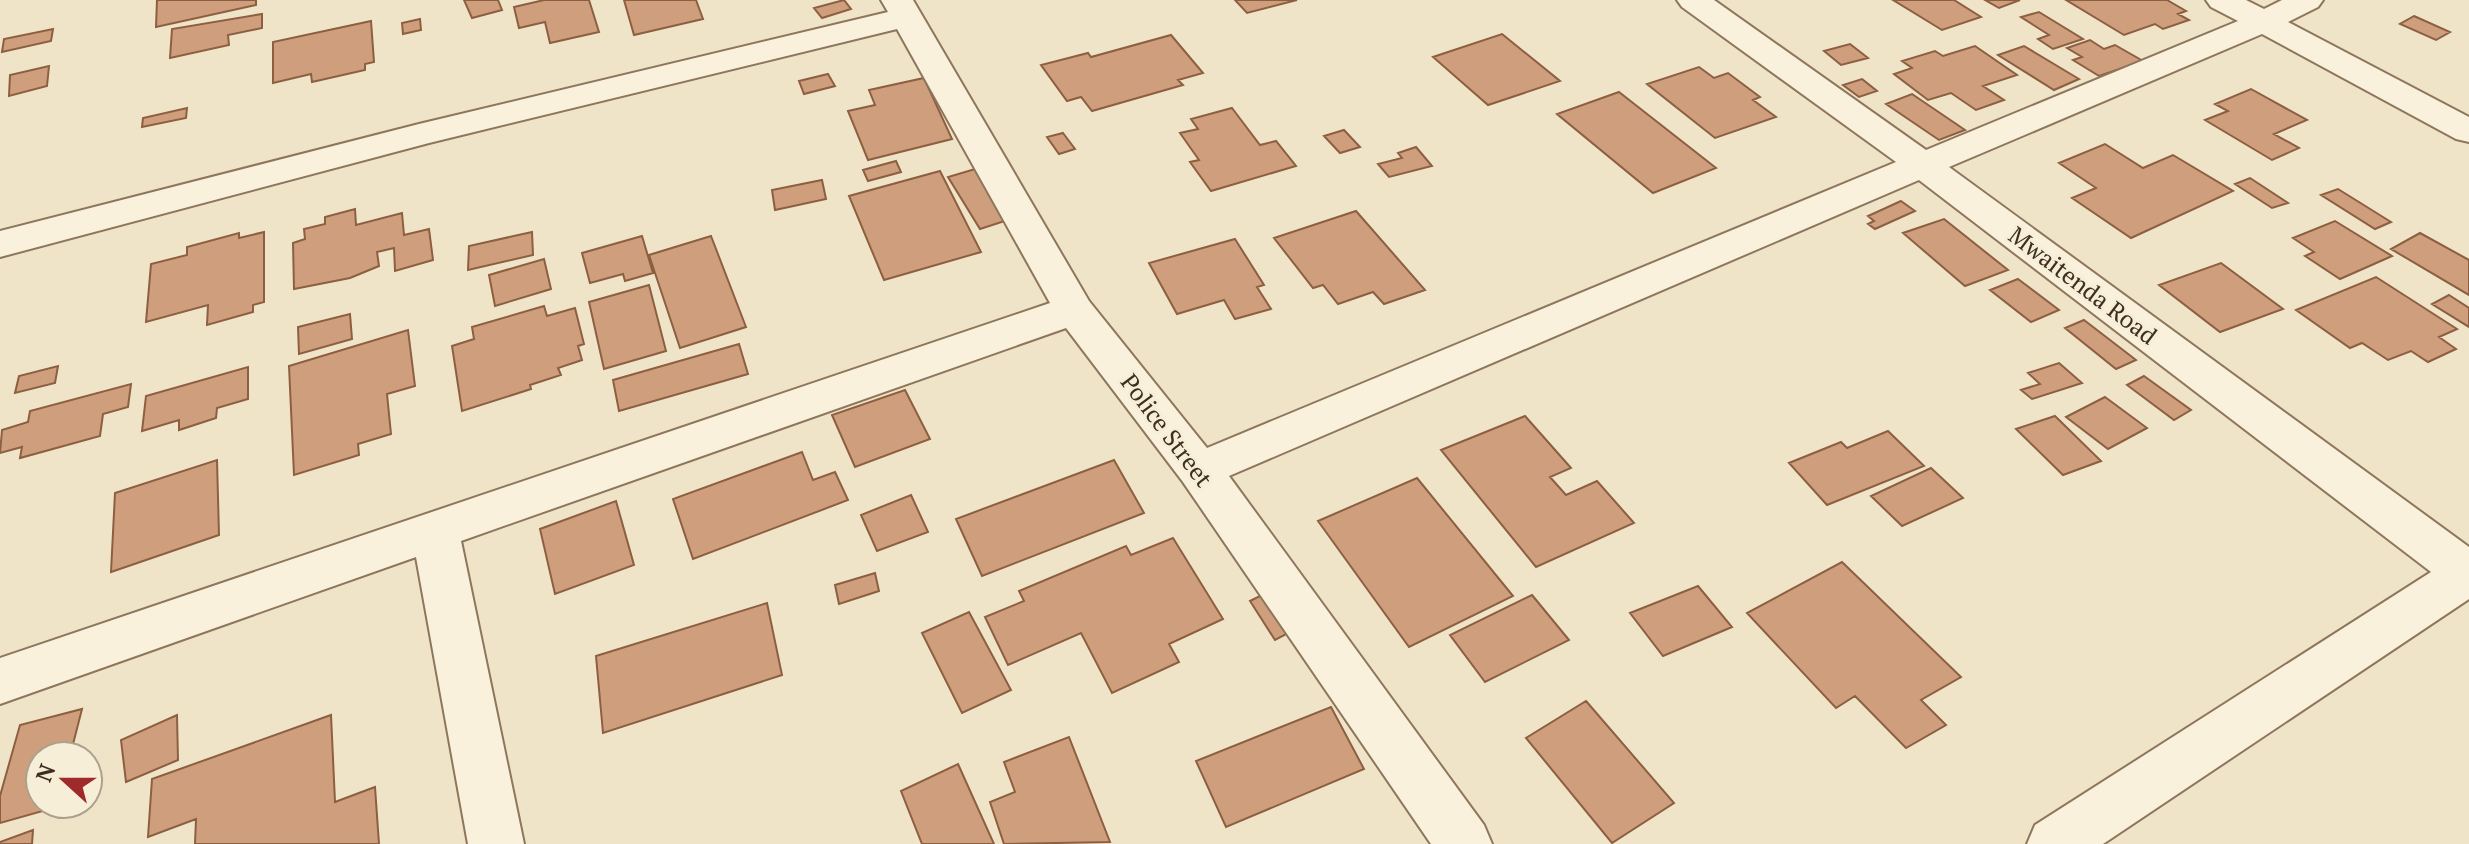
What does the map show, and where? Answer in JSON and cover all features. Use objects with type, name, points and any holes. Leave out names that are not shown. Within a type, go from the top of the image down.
[{"type":"street","name":"Mwaitenda Road","points":[[1693,0],[1921,163],[2469,574]]},
{"type":"street","points":[[2222,0],[2469,131]]},
{"type":"street","points":[[1199,470],[1588,309],[1921,163],[2263,22],[2307,0]]},
{"type":"street","points":[[0,244],[902,9]]},
{"type":"street","name":"Police Street","points":[[902,9],[1074,310],[1199,470],[1464,844]]},
{"type":"street","points":[[0,681],[1074,310]]},
{"type":"street","points":[[435,531],[496,844]]},
{"type":"street","points":[[2055,844],[2469,574]]},
{"type":"building","points":[[157,0],[256,0],[256,5],[156,27]]},
{"type":"building","points":[[464,0],[498,0],[502,10],[472,18]]},
{"type":"building","points":[[544,0],[589,0],[599,32],[550,43],[545,22],[519,28],[514,7]]},
{"type":"building","points":[[624,0],[696,0],[703,19],[634,35]]},
{"type":"building","points":[[844,0],[851,9],[822,18],[814,8]]},
{"type":"building","points":[[1235,0],[1297,0],[1247,13]]},
{"type":"building","points":[[1893,0],[1954,0],[1981,17],[1942,30]]},
{"type":"building","points":[[1985,0],[2020,0],[1999,8]]},
{"type":"building","points":[[2066,0],[2167,0],[2186,11],[2178,14],[2189,20],[2163,29],[2155,24],[2124,35]]},
{"type":"building","points":[[2039,12],[2083,39],[2053,49],[2038,39],[2049,35],[2021,17]]},
{"type":"building","points":[[262,14],[262,28],[228,35],[229,45],[170,58],[172,29]]},
{"type":"building","points":[[2414,16],[2450,32],[2436,40],[2400,24]]},
{"type":"building","points":[[420,19],[421,30],[403,34],[402,23]]},
{"type":"building","points":[[371,21],[374,62],[365,64],[365,70],[312,82],[311,74],[273,83],[273,42]]},
{"type":"building","points":[[53,29],[51,41],[2,52],[4,39]]},
{"type":"building","points":[[1502,34],[1560,81],[1488,105],[1433,57]]},
{"type":"building","points":[[1171,35],[1203,73],[1178,80],[1183,85],[1092,111],[1081,97],[1067,101],[1041,65],[1088,53],[1091,57]]},
{"type":"building","points":[[2090,40],[2104,49],[2115,45],[2143,61],[2099,76],[2073,60],[2082,57],[2067,48]]},
{"type":"building","points":[[1850,44],[1868,58],[1841,65],[1824,51]]},
{"type":"building","points":[[1975,46],[2017,75],[1983,86],[2004,100],[1976,110],[1951,93],[1928,100],[1894,74],[1912,68],[1902,61],[1935,51],[1943,56]]},
{"type":"building","points":[[2024,46],[2079,79],[2054,90],[1998,55]]},
{"type":"building","points":[[49,66],[47,86],[9,96],[10,75]]},
{"type":"building","points":[[1699,67],[1714,78],[1728,73],[1760,97],[1753,100],[1776,117],[1715,138],[1647,84]]},
{"type":"building","points":[[828,74],[835,86],[804,94],[799,81]]},
{"type":"building","points":[[924,78],[952,139],[868,160],[848,111],[875,105],[869,90]]},
{"type":"building","points":[[1862,79],[1877,91],[1859,97],[1843,85]]},
{"type":"building","points":[[2251,89],[2307,120],[2274,134],[2299,148],[2272,160],[2205,120],[2228,111],[2215,104]]},
{"type":"building","points":[[1619,92],[1716,168],[1653,193],[1557,114]]},
{"type":"building","points":[[1912,94],[1965,130],[1939,140],[1886,104]]},
{"type":"building","points":[[187,108],[186,118],[142,127],[143,118]]},
{"type":"building","points":[[1232,108],[1260,145],[1276,141],[1296,166],[1211,191],[1190,162],[1199,160],[1180,133],[1198,129],[1191,119]]},
{"type":"building","points":[[1344,130],[1360,147],[1340,153],[1324,136]]},
{"type":"building","points":[[1063,133],[1075,149],[1059,154],[1047,137]]},
{"type":"building","points":[[2105,144],[2143,168],[2173,155],[2233,191],[2131,238],[2072,198],[2096,188],[2059,163]]},
{"type":"building","points":[[1416,147],[1432,166],[1389,177],[1378,164],[1402,158],[1398,153]]},
{"type":"building","points":[[896,161],[901,172],[868,181],[863,170]]},
{"type":"building","points":[[982,167],[1014,218],[980,229],[948,177]]},
{"type":"building","points":[[940,171],[981,252],[884,280],[849,196]]},
{"type":"building","points":[[2250,178],[2288,203],[2272,208],[2235,184]]},
{"type":"building","points":[[822,180],[826,199],[775,210],[772,190]]},
{"type":"building","points":[[2338,189],[2391,222],[2375,229],[2321,195]]},
{"type":"building","points":[[1901,201],[1915,211],[1875,229],[1868,224],[1874,221],[1868,216]]},
{"type":"building","points":[[355,209],[356,225],[402,213],[404,235],[429,229],[433,260],[395,271],[394,248],[377,252],[379,266],[350,278],[294,289],[293,243],[305,239],[304,229],[325,224],[325,217]]},
{"type":"building","points":[[1356,211],[1425,290],[1384,304],[1373,292],[1338,304],[1323,285],[1313,288],[1274,238]]},
{"type":"building","points":[[1944,219],[2008,270],[1965,286],[1903,233]]},
{"type":"building","points":[[2335,221],[2392,256],[2340,279],[2305,256],[2314,252],[2293,238]]},
{"type":"building","points":[[264,232],[264,302],[253,305],[253,312],[207,325],[208,305],[146,322],[151,264],[187,255],[187,247],[239,233],[239,238]]},
{"type":"building","points":[[532,232],[533,255],[468,270],[469,246]]},
{"type":"building","points":[[2420,233],[2469,260],[2469,295],[2391,249]]},
{"type":"building","points":[[642,236],[653,273],[625,281],[623,274],[590,283],[582,253]]},
{"type":"building","points":[[711,236],[746,327],[680,348],[649,255]]},
{"type":"building","points":[[1235,239],[1264,285],[1257,287],[1271,309],[1235,319],[1224,300],[1177,314],[1149,263]]},
{"type":"building","points":[[544,259],[551,289],[495,306],[489,275]]},
{"type":"building","points":[[2221,263],[2283,309],[2220,332],[2159,285]]},
{"type":"building","points":[[2376,277],[2457,329],[2439,337],[2456,349],[2428,362],[2411,351],[2388,360],[2362,343],[2350,348],[2296,310]]},
{"type":"building","points":[[2018,279],[2059,310],[2031,322],[1990,290]]},
{"type":"building","points":[[649,285],[666,351],[604,369],[589,302]]},
{"type":"building","points":[[2449,295],[2469,308],[2469,327],[2432,304]]},
{"type":"building","points":[[544,306],[547,316],[575,308],[584,344],[578,346],[582,360],[558,368],[561,375],[530,385],[531,389],[462,411],[452,346],[474,339],[472,327]]},
{"type":"building","points":[[350,314],[352,339],[299,354],[298,327]]},
{"type":"building","points":[[2084,320],[2136,360],[2116,369],[2065,328]]},
{"type":"building","points":[[408,330],[415,386],[387,394],[391,434],[358,444],[359,455],[294,475],[289,366]]},
{"type":"building","points":[[739,344],[748,374],[619,411],[613,380]]},
{"type":"building","points":[[2059,363],[2082,383],[2032,399],[2021,390],[2040,384],[2028,373]]},
{"type":"building","points":[[58,366],[55,383],[15,393],[19,376]]},
{"type":"building","points":[[248,367],[248,399],[217,408],[216,418],[179,430],[179,420],[142,431],[146,396]]},
{"type":"building","points":[[2144,376],[2191,410],[2174,420],[2127,385]]},
{"type":"building","points":[[131,384],[128,407],[103,414],[100,436],[20,458],[22,447],[0,453],[2,430],[28,422],[30,411]]},
{"type":"building","points":[[905,390],[930,439],[855,467],[832,415]]},
{"type":"building","points":[[2105,397],[2147,428],[2108,449],[2066,417]]},
{"type":"building","points":[[1525,416],[1571,468],[1550,477],[1566,495],[1597,481],[1634,523],[1536,567],[1441,450]]},
{"type":"building","points":[[2055,416],[2101,461],[2063,475],[2016,429]]},
{"type":"building","points":[[1888,431],[1924,466],[1827,505],[1789,463],[1841,442],[1847,448]]},
{"type":"building","points":[[802,452],[813,480],[835,472],[848,500],[693,559],[673,499]]},
{"type":"building","points":[[217,460],[219,535],[111,572],[115,493]]},
{"type":"building","points":[[1114,460],[1144,513],[982,576],[956,519]]},
{"type":"building","points":[[1931,468],[1963,498],[1902,526],[1871,496]]},
{"type":"building","points":[[1417,478],[1513,596],[1409,647],[1318,521]]},
{"type":"building","points":[[911,495],[928,532],[877,551],[861,515]]},
{"type":"building","points":[[616,501],[634,565],[555,594],[540,529]]},
{"type":"building","points":[[1173,538],[1223,619],[1169,644],[1179,662],[1112,693],[1081,633],[1008,665],[985,617],[1024,601],[1019,591],[1126,546],[1131,555]]},
{"type":"building","points":[[1842,562],[1961,677],[1921,700],[1946,725],[1906,748],[1855,696],[1836,708],[1747,613]]},
{"type":"building","points":[[875,573],[879,591],[839,604],[835,585]]},
{"type":"building","points":[[1698,586],[1732,627],[1663,656],[1630,613]]},
{"type":"building","points":[[1272,590],[1298,628],[1275,640],[1250,601]]},
{"type":"building","points":[[1532,595],[1569,640],[1485,682],[1450,635]]},
{"type":"building","points":[[767,603],[782,675],[603,733],[596,656]]},
{"type":"building","points":[[969,612],[1011,690],[962,713],[922,633]]},
{"type":"building","points":[[1586,701],[1674,803],[1612,843],[1526,738]]},
{"type":"building","points":[[1331,707],[1364,769],[1226,827],[1196,761]]},
{"type":"building","points":[[82,709],[74,740],[24,740],[24,816],[0,823],[0,796],[20,725]]},
{"type":"building","points":[[177,715],[178,760],[126,782],[121,740]]},
{"type":"building","points":[[331,715],[335,802],[375,787],[379,844],[195,844],[196,819],[148,837],[152,779]]},
{"type":"building","points":[[1069,737],[1110,842],[1004,844],[990,802],[1015,792],[1004,762]]},
{"type":"building","points":[[958,764],[994,844],[922,844],[901,791]]},
{"type":"building","points":[[33,830],[32,844],[0,844],[0,842]]}]
